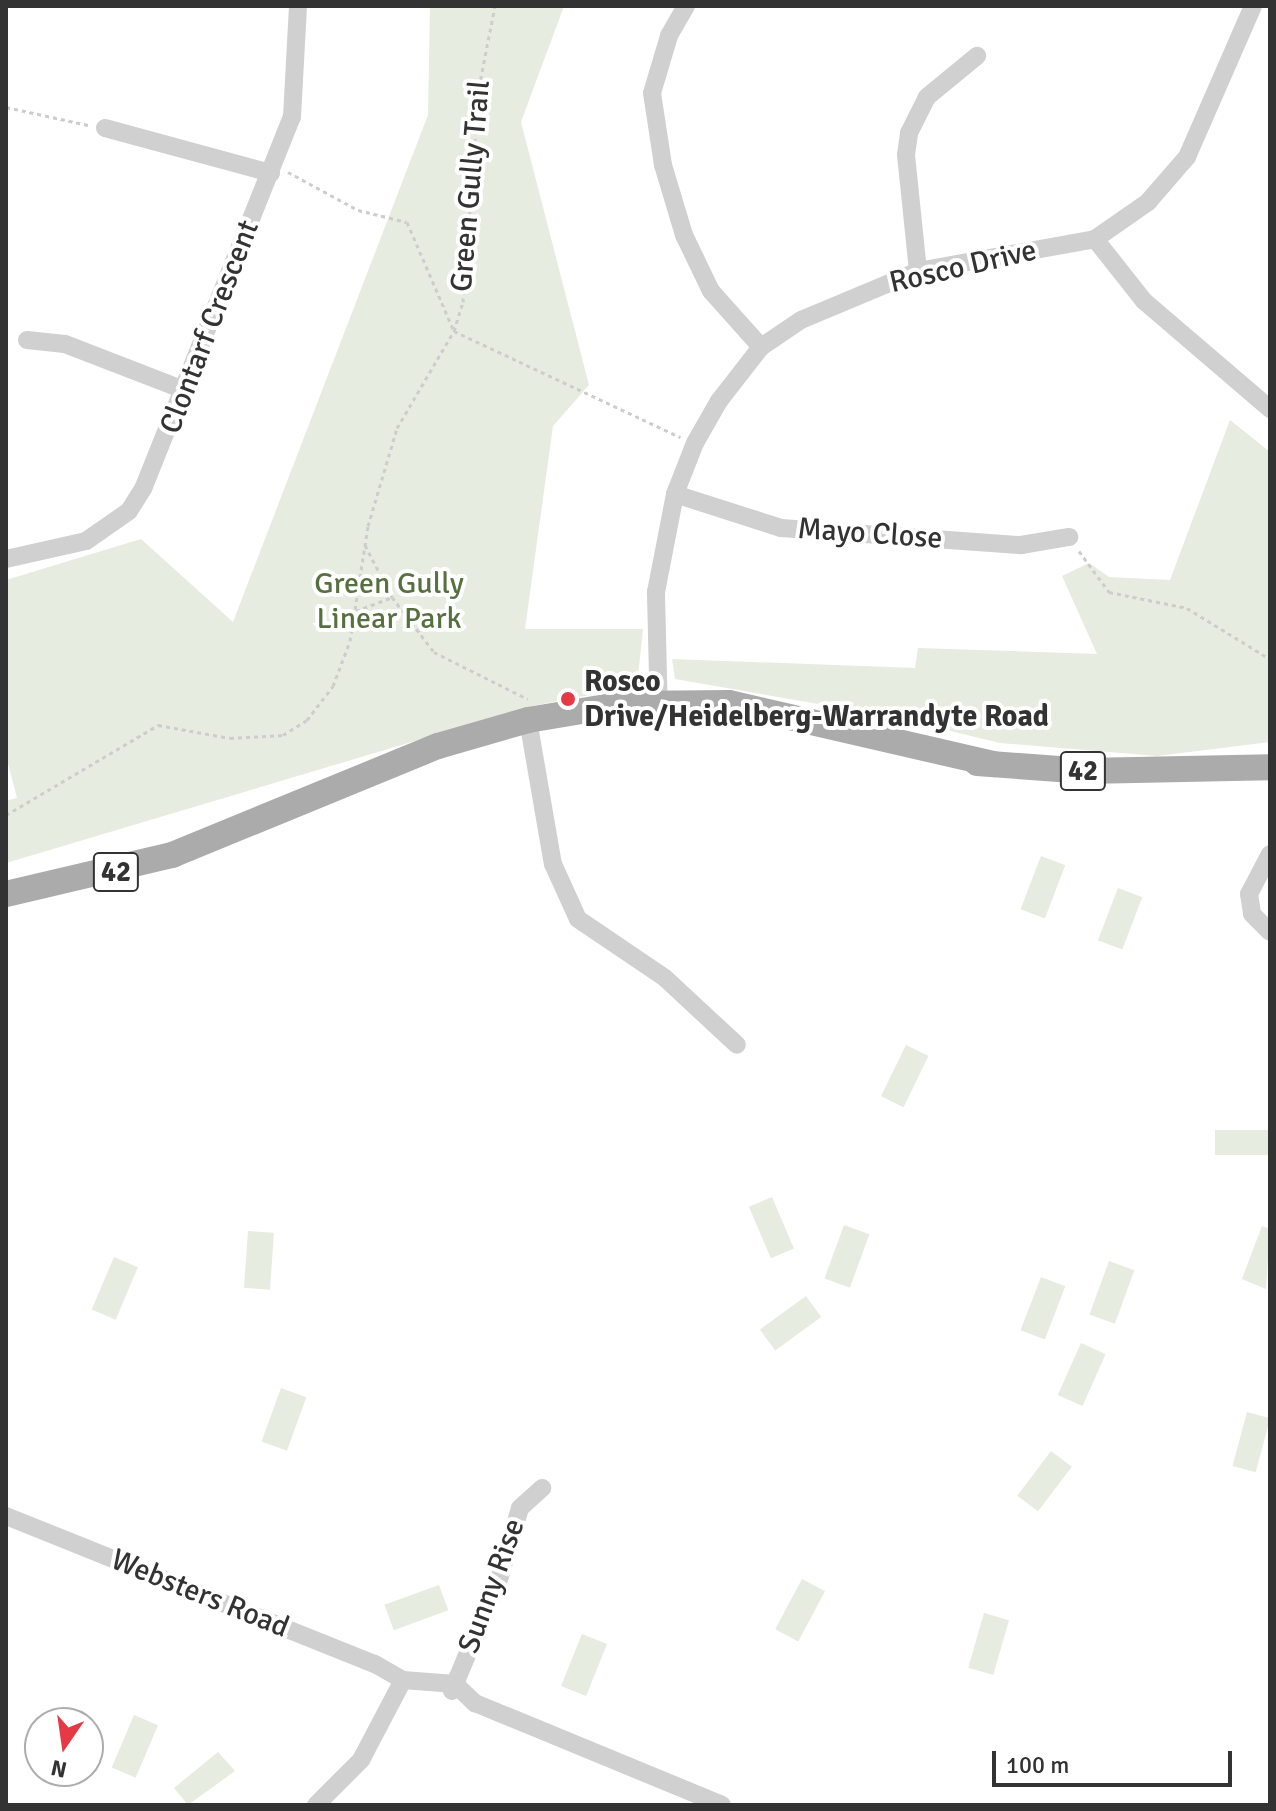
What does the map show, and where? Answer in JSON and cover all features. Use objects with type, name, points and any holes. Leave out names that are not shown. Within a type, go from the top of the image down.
[{"type":"main road","name":"42","points":[[6,894],[133,869],[327,791],[387,763],[532,721],[659,709],[762,709],[994,764],[1172,771],[1270,767]]},
{"type":"main road","name":"42","points":[[1172,771],[1270,754]]},
{"type":"main road","name":"42","points":[[6,878],[220,832]]},
{"type":"street","name":"Clontarf Crescent","points":[[6,559],[86,541],[129,511],[157,463],[292,117],[298,6]]},
{"type":"street","points":[[686,6],[669,36],[652,93],[663,165],[684,235],[711,291],[761,347]]},
{"type":"street","name":"Rosco Drive","points":[[659,709],[656,592],[675,494],[695,443],[719,401],[761,347],[801,320],[918,271],[1095,239],[1148,202],[1187,157],[1253,6]]},
{"type":"street","points":[[918,271],[906,155],[909,133],[927,97],[977,56]]},
{"type":"street","points":[[105,128],[271,173]]},
{"type":"street","points":[[1095,239],[1144,301],[1270,409]]},
{"type":"street","points":[[27,340],[65,344],[184,390]]},
{"type":"street","name":"Mayo Close","points":[[675,494],[781,528],[1021,545],[1069,537]]},
{"type":"street","points":[[532,721],[553,864],[578,919],[665,978],[737,1045]]},
{"type":"street","points":[[1270,854],[1249,894],[1252,914],[1270,932]]},
{"type":"street","name":"Sunny Rise","points":[[458,1691],[500,1576],[520,1508],[542,1488]]},
{"type":"street","name":"Websters Road","points":[[6,1516],[399,1680],[458,1691],[722,1805]]},
{"type":"street","points":[[316,1805],[361,1760],[399,1680]]},
{"type":"path","name":"Green Gully Trail","points":[[6,815],[158,725],[247,739],[295,730],[316,711],[338,676],[356,611],[364,543],[397,428],[454,331],[467,274],[479,87],[495,6]]},
{"type":"path","points":[[6,107],[105,128]]},
{"type":"path","points":[[271,173],[293,171],[339,202],[407,222],[454,331],[695,443]]},
{"type":"path","points":[[1069,537],[1109,592],[1187,608],[1270,659]]},
{"type":"path","points":[[364,543],[392,597],[434,652],[532,721]]},
{"type":"path","points":[[356,611],[392,597]]},
{"type":"green space","name":"Green Gully Linear Park","points":[[430,6],[564,6],[521,122],[589,385],[553,426],[525,629],[643,629],[638,676],[621,689],[532,706],[6,863],[6,801],[17,798],[6,756],[6,580],[141,539],[233,622],[428,115]]},
{"type":"green space","points":[[1230,420],[1270,452],[1270,742],[1157,756],[1000,743],[893,717],[675,679],[672,659],[915,668],[918,648],[1097,654],[1062,576],[1089,563],[1109,577],[1170,580]]},
{"type":"green space","points":[[1041,856],[1065,865],[1045,919],[1021,909]]},
{"type":"green space","points":[[1118,888],[1142,897],[1122,950],[1098,940]]},
{"type":"green space","points":[[906,1045],[928,1056],[903,1107],[881,1096]]},
{"type":"green space","points":[[1215,1130],[1270,1130],[1270,1155],[1215,1155]]},
{"type":"green space","points":[[772,1197],[794,1249],[771,1258],[749,1207]]},
{"type":"green space","points":[[844,1225],[869,1234],[850,1288],[825,1279]]},
{"type":"green space","points":[[1262,1226],[1270,1229],[1266,1289],[1242,1279]]},
{"type":"green space","points":[[248,1231],[274,1233],[270,1290],[244,1288]]},
{"type":"green space","points":[[114,1257],[138,1267],[116,1320],[92,1309]]},
{"type":"green space","points":[[1109,1261],[1134,1270],[1115,1324],[1090,1315]]},
{"type":"green space","points":[[1041,1277],[1065,1286],[1045,1340],[1021,1330]]},
{"type":"green space","points":[[806,1296],[821,1317],[775,1351],[760,1330]]},
{"type":"green space","points":[[1081,1343],[1106,1354],[1082,1406],[1058,1395]]},
{"type":"green space","points":[[281,1388],[306,1397],[287,1451],[262,1442]]},
{"type":"green space","points":[[1247,1412],[1270,1418],[1256,1472],[1233,1466]]},
{"type":"green space","points":[[1051,1451],[1072,1467],[1038,1511],[1017,1496]]},
{"type":"green space","points":[[802,1579],[825,1591],[798,1642],[775,1629]]},
{"type":"green space","points":[[439,1585],[448,1610],[394,1630],[384,1605]]},
{"type":"green space","points":[[984,1613],[1009,1620],[993,1675],[968,1668]]},
{"type":"green space","points":[[582,1634],[607,1644],[586,1696],[561,1686]]},
{"type":"green space","points":[[134,1715],[158,1725],[136,1778],[112,1767]]},
{"type":"green space","points":[[218,1752],[235,1771],[188,1805],[174,1788]]},
{"type":"place","name":"Rosco Drive/Heidelberg-Warrandyte Road","points":[[568,699]]}]
